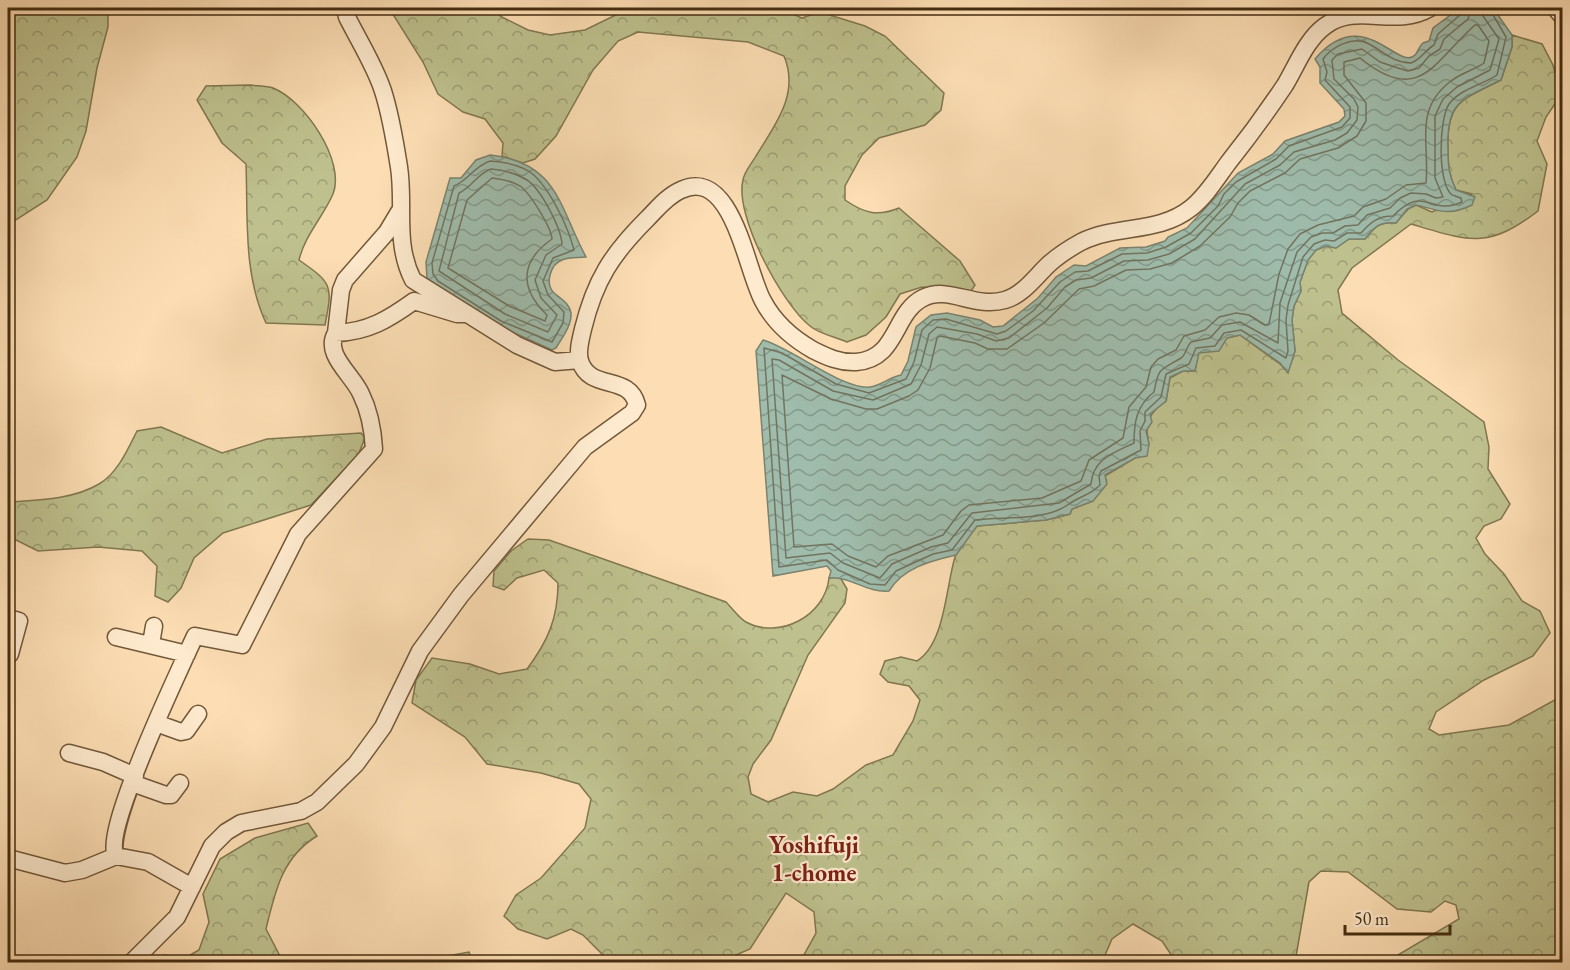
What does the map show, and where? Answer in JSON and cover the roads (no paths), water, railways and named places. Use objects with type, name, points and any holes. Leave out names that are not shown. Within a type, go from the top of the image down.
[{"type":"street","points":[[345,8],[347,17],[382,89],[400,171],[401,246],[406,266],[413,279],[517,345],[555,362],[580,360]]},
{"type":"street","points":[[132,963],[177,917],[212,846],[226,832],[241,823],[301,811],[317,802],[335,787],[356,764],[383,727],[420,651],[461,595],[585,447],[632,413],[637,405],[635,396],[628,388],[596,379],[586,371],[580,360],[581,336],[590,301],[609,261],[620,246],[669,197],[680,190],[702,187],[723,200],[729,210],[760,297],[786,331],[807,347],[834,360],[857,362],[869,359],[891,342],[910,307],[921,298],[941,294],[975,303],[1005,300],[1029,285],[1052,261],[1078,244],[1114,230],[1150,227],[1170,220],[1191,208],[1236,153],[1286,83],[1306,48],[1326,25],[1341,17],[1355,15],[1391,19],[1408,17],[1430,8]]},
{"type":"street","points":[[1555,8],[1563,16]]},
{"type":"street","points":[[116,856],[113,850],[113,838],[134,779],[195,636],[242,645],[298,534],[374,449],[374,434],[361,393],[332,347],[341,291],[345,280],[387,232],[399,212]]},
{"type":"street","points":[[336,333],[354,333],[374,327],[414,302],[457,314],[465,314]]},
{"type":"street","points":[[8,618],[20,621],[11,654]]},
{"type":"street","points":[[151,644],[154,626]]},
{"type":"street","points":[[116,637],[187,654]]},
{"type":"street","points":[[156,723],[181,732],[186,731],[198,714]]},
{"type":"street","points":[[69,753],[103,762],[166,795],[171,795],[180,783]]},
{"type":"street","points":[[8,858],[65,873],[82,870],[116,856],[148,862],[192,887]]},
{"type":"water","points":[[1460,8],[1493,8],[1512,35],[1512,47],[1501,80],[1466,98],[1453,112],[1450,121],[1448,155],[1450,175],[1456,190],[1475,197],[1472,205],[1449,212],[1416,205],[1407,209],[1396,223],[1378,226],[1365,239],[1349,239],[1336,248],[1326,246],[1316,250],[1308,260],[1300,282],[1301,291],[1294,306],[1292,320],[1295,351],[1288,373],[1280,363],[1240,335],[1227,338],[1219,351],[1199,353],[1195,371],[1183,371],[1170,377],[1166,401],[1150,414],[1152,422],[1146,431],[1149,444],[1147,456],[1135,458],[1105,475],[1107,484],[1093,501],[1072,509],[1070,514],[1046,520],[977,526],[956,555],[909,571],[889,591],[873,590],[844,579],[829,578],[831,571],[827,566],[773,576],[756,351],[763,340],[775,344],[832,376],[859,386],[874,386],[901,375],[908,361],[916,327],[931,315],[947,313],[980,320],[993,327],[1003,326],[1038,298],[1056,277],[1074,265],[1086,266],[1120,248],[1146,247],[1165,241],[1168,237],[1187,228],[1238,173],[1273,154],[1285,141],[1339,122],[1345,116],[1344,109],[1320,83],[1320,67],[1315,59],[1332,43],[1348,37],[1363,37],[1408,58],[1415,55],[1423,43],[1429,41],[1433,28]]},
{"type":"water","points":[[490,155],[513,159],[530,167],[543,177],[562,205],[586,257],[562,260],[555,265],[550,274],[549,283],[553,292],[566,303],[571,313],[566,331],[556,348],[552,350],[499,326],[433,285],[427,278],[426,262],[450,178],[461,178],[476,160]]},
{"type":"district","name":"Yoshifuji 1-chome","points":[[814,858]]}]
